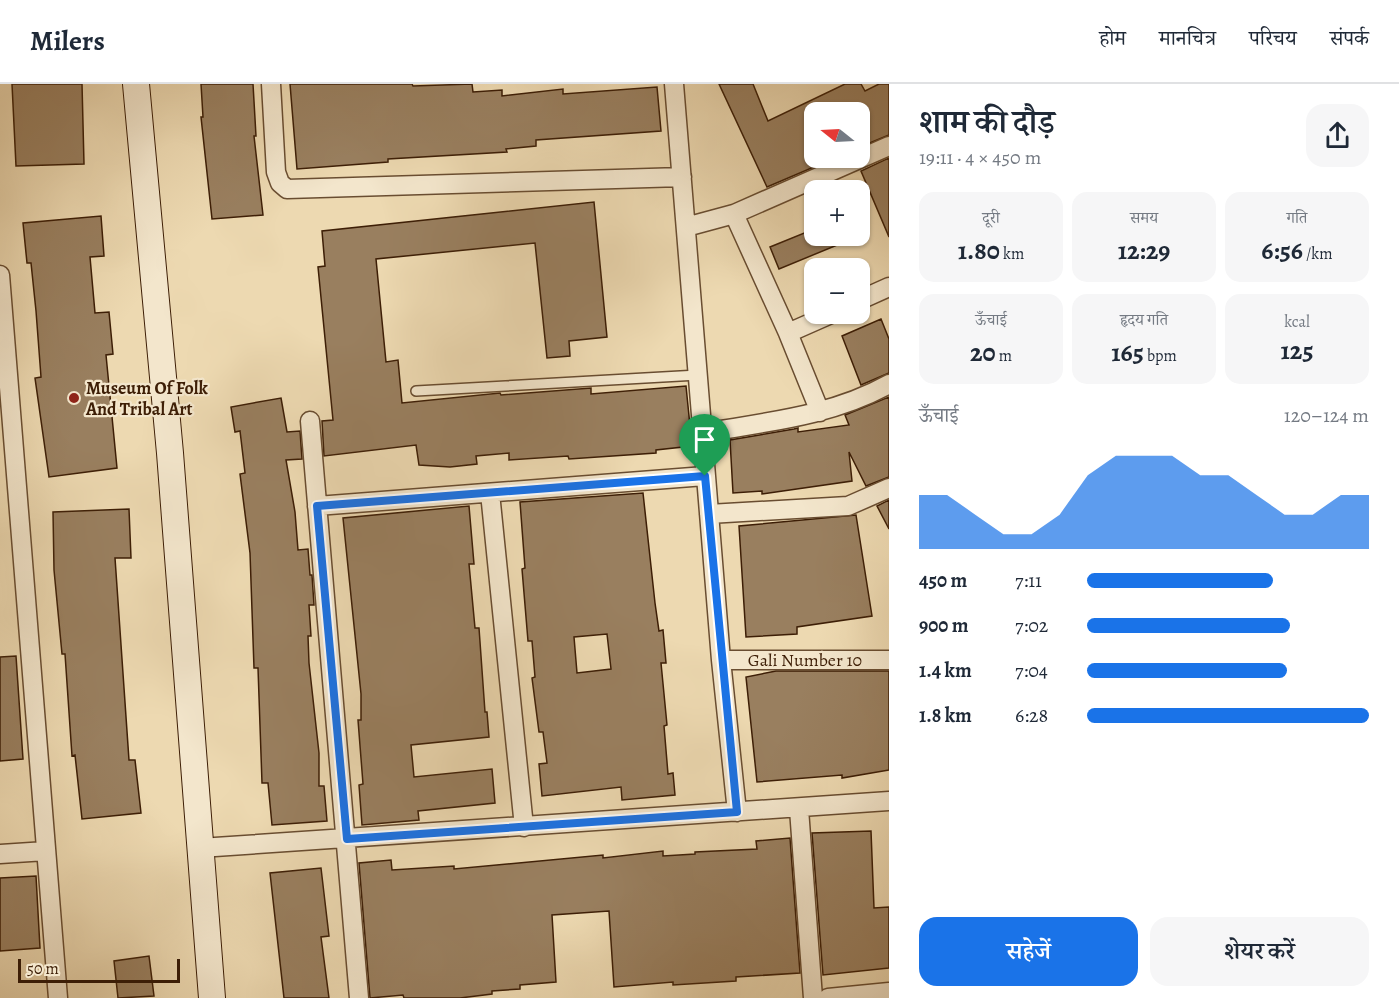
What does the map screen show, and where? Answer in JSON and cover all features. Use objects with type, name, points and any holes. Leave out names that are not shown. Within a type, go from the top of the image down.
[{"type":"street","points":[[136,84],[170,453],[212,998]]},
{"type":"street","points":[[271,84],[276,172],[280,183],[287,189],[682,177]]},
{"type":"street","points":[[676,85],[705,476],[737,812]]},
{"type":"street","points":[[686,227],[734,214],[889,146]]},
{"type":"street","points":[[734,214],[788,333],[820,412]]},
{"type":"street","points":[[0,275],[58,998]]},
{"type":"street","points":[[870,296],[889,287]]},
{"type":"street","points":[[788,333],[808,324]]},
{"type":"street","points":[[702,433],[820,412],[872,394],[889,384]]},
{"type":"street","points":[[310,421],[359,998]]},
{"type":"street","points":[[317,506],[705,476]]},
{"type":"street","points":[[709,514],[848,506],[889,489]]},
{"type":"street","points":[[490,493],[524,828]]},
{"type":"street","name":"Gali Number 10","points":[[721,660],[889,660]]},
{"type":"street","points":[[200,848],[524,828],[889,801]]},
{"type":"street","points":[[799,809],[813,998]]},
{"type":"street","points":[[0,854],[46,851]]},
{"type":"street","points":[[828,998],[889,992]]},
{"type":"lane","points":[[416,391],[698,375]]},
{"type":"building","points":[[12,84],[82,84],[84,164],[16,166]]},
{"type":"building","points":[[201,84],[253,84],[256,136],[254,136],[263,215],[212,219],[201,117],[203,117]]},
{"type":"building","points":[[290,84],[412,84],[413,86],[472,84],[473,92],[502,90],[502,96],[563,89],[563,94],[657,87],[661,131],[536,140],[536,146],[506,149],[507,152],[388,159],[388,162],[297,169]]},
{"type":"building","points":[[719,84],[753,84],[768,121],[804,104],[804,168],[812,168],[767,187]]},
{"type":"building","points":[[845,84],[861,84],[865,91],[879,84],[889,84],[889,135],[870,143],[870,102],[808,102]]},
{"type":"building","points":[[889,158],[889,237],[870,192],[870,180],[865,180],[861,171]]},
{"type":"building","points":[[594,202],[607,337],[569,341],[570,356],[547,358],[535,243],[376,259],[386,362],[398,360],[402,403],[500,393],[501,395],[591,388],[591,394],[686,386],[692,446],[656,450],[656,453],[569,459],[568,456],[509,460],[509,453],[476,456],[477,464],[450,467],[419,465],[416,445],[324,456],[322,421],[333,420],[318,267],[325,266],[322,231]]},
{"type":"building","points":[[101,216],[104,256],[90,257],[95,313],[109,312],[113,354],[106,355],[117,468],[49,477],[35,378],[41,377],[36,311],[31,263],[27,263],[23,223]]},
{"type":"building","points":[[804,233],[804,246],[835,246],[779,269],[770,247]]},
{"type":"building","points":[[881,319],[889,339],[889,373],[861,385],[842,336]]},
{"type":"building","points":[[889,397],[889,477],[866,486],[849,452],[852,481],[762,494],[762,491],[733,493],[730,440],[798,428],[798,432],[849,425],[845,415]]},
{"type":"building","points":[[281,398],[287,432],[300,431],[302,459],[286,460],[295,512],[298,550],[308,549],[310,575],[312,575],[314,605],[309,605],[311,636],[308,636],[309,663],[319,753],[319,786],[324,786],[327,821],[272,825],[268,783],[262,783],[258,668],[254,668],[250,553],[240,474],[245,473],[240,431],[235,432],[231,407]]},
{"type":"building","points":[[643,493],[659,631],[663,630],[666,663],[661,663],[667,725],[664,726],[668,774],[673,773],[675,795],[622,800],[621,787],[542,796],[539,764],[547,763],[543,732],[539,732],[532,678],[535,677],[532,641],[528,641],[522,569],[525,568],[520,502]],"holes":[[[607,634],[611,669],[577,673],[574,637]]]},
{"type":"building","points":[[889,500],[889,529],[877,506]]},
{"type":"building","points":[[469,506],[474,564],[469,564],[475,628],[479,628],[489,737],[411,745],[414,777],[492,769],[495,803],[418,811],[419,820],[362,825],[359,785],[363,784],[358,720],[361,720],[361,694],[343,518]]},
{"type":"building","points":[[129,509],[131,558],[115,558],[129,760],[135,760],[141,813],[82,819],[75,755],[72,756],[65,654],[62,654],[54,570],[53,512]]},
{"type":"building","points":[[856,515],[872,616],[797,627],[797,634],[746,637],[739,526]]},
{"type":"building","points":[[16,656],[23,759],[0,761],[0,657]]},
{"type":"building","points":[[776,671],[889,671],[889,770],[842,778],[842,775],[757,782],[746,677]]},
{"type":"building","points":[[871,831],[874,908],[889,907],[889,968],[823,975],[812,833]]},
{"type":"building","points":[[790,838],[800,973],[736,977],[736,981],[673,985],[673,982],[614,987],[609,911],[552,915],[556,982],[520,985],[520,989],[492,991],[492,994],[460,998],[404,998],[403,995],[370,998],[359,863],[391,860],[392,870],[454,866],[454,869],[603,855],[603,858],[663,851],[663,856],[757,849],[756,841]]},
{"type":"building","points":[[321,868],[329,936],[321,937],[329,998],[284,998],[270,873]]},
{"type":"building","points":[[36,876],[40,948],[0,951],[0,878]]},
{"type":"building","points":[[149,956],[154,996],[118,998],[114,961]]},
{"type":"place","name":"Museum Of Folk And Tribal Art","points":[[74,398]]},
{"type":"route","points":[[705,476],[737,812],[347,839],[317,506],[705,476]]}]
